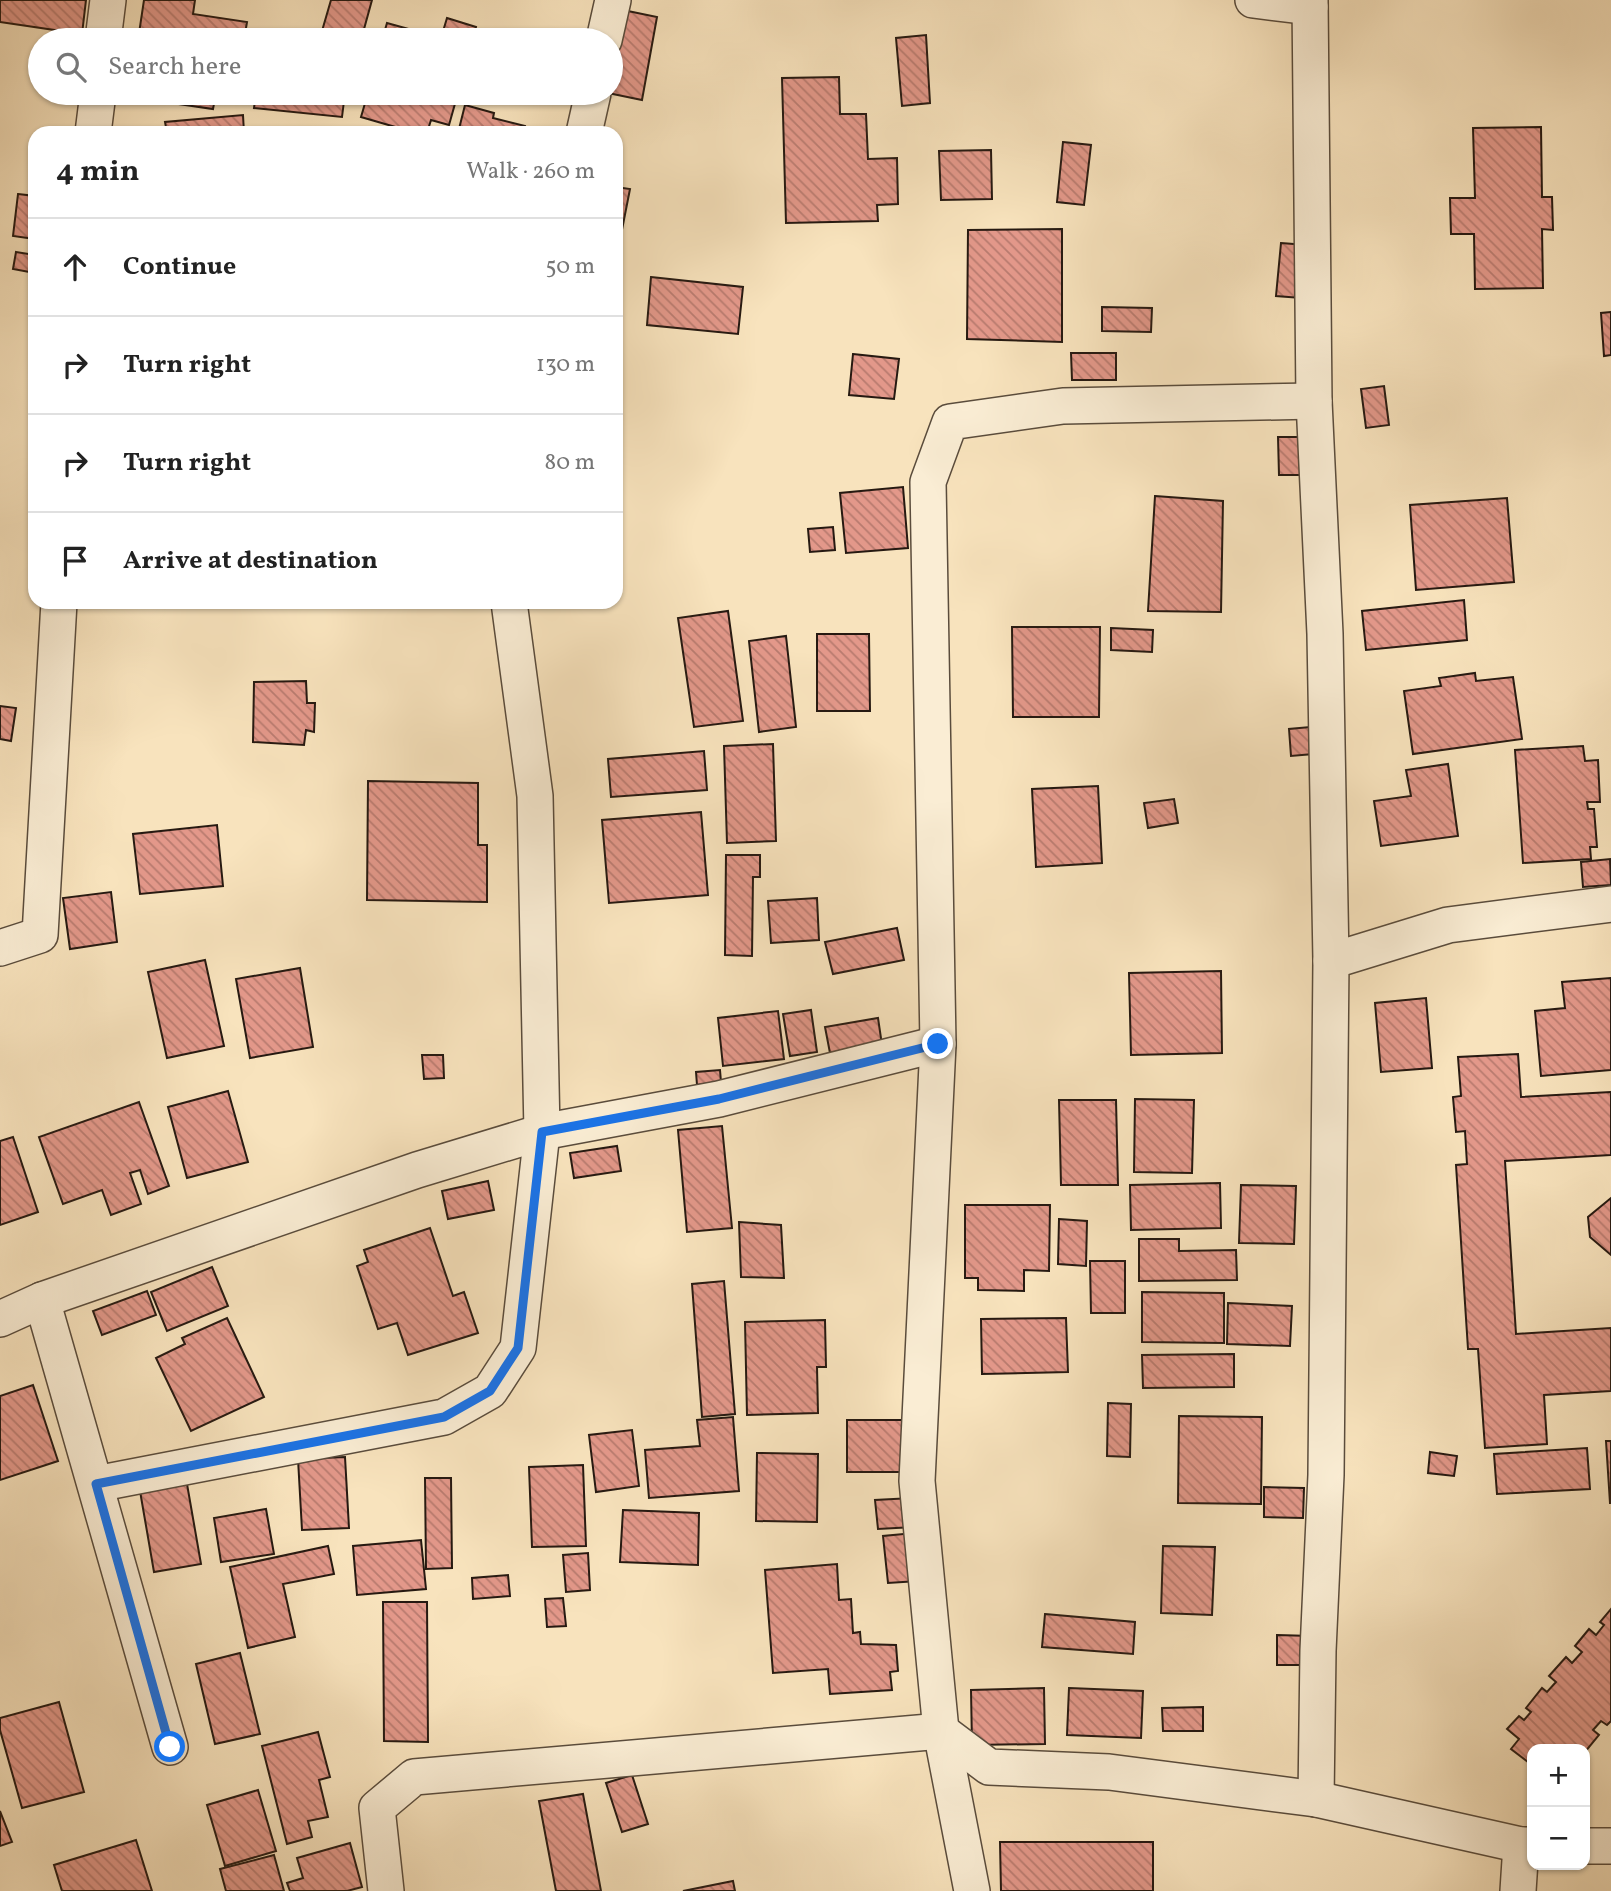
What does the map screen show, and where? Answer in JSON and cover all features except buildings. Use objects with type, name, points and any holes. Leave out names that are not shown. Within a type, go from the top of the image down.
[{"type":"street","points":[[104,28],[108,0]]},
{"type":"street","points":[[607,28],[613,0]]},
{"type":"street","points":[[1253,0],[1310,4],[1314,401],[1325,634],[1331,961],[1326,1475],[1318,1651],[1316,1800]]},
{"type":"street","points":[[94,126],[96,105]]},
{"type":"street","points":[[586,126],[590,105]]},
{"type":"street","points":[[972,1891],[942,1731],[917,1481],[938,1044],[928,482],[950,422],[1063,406],[1314,401]]},
{"type":"street","points":[[0,948],[40,935],[59,609]]},
{"type":"street","points":[[96,1484],[444,1417],[490,1391],[518,1348],[542,1132],[535,796],[510,609]]},
{"type":"street","points":[[1331,961],[1448,925],[1611,904]]},
{"type":"street","points":[[0,1319],[42,1300],[417,1170],[542,1132],[719,1099],[938,1044]]},
{"type":"street","points":[[42,1300],[170,1747]]},
{"type":"street","points":[[387,1891],[377,1808],[414,1777],[942,1731],[989,1767],[1109,1772],[1316,1800],[1527,1845],[1518,1891]]},
{"type":"street","points":[[1590,1846],[1611,1846]]},
{"type":"route","points":[[170,1747],[96,1484],[444,1417],[490,1391],[518,1348],[542,1132],[719,1099],[938,1044]]}]
